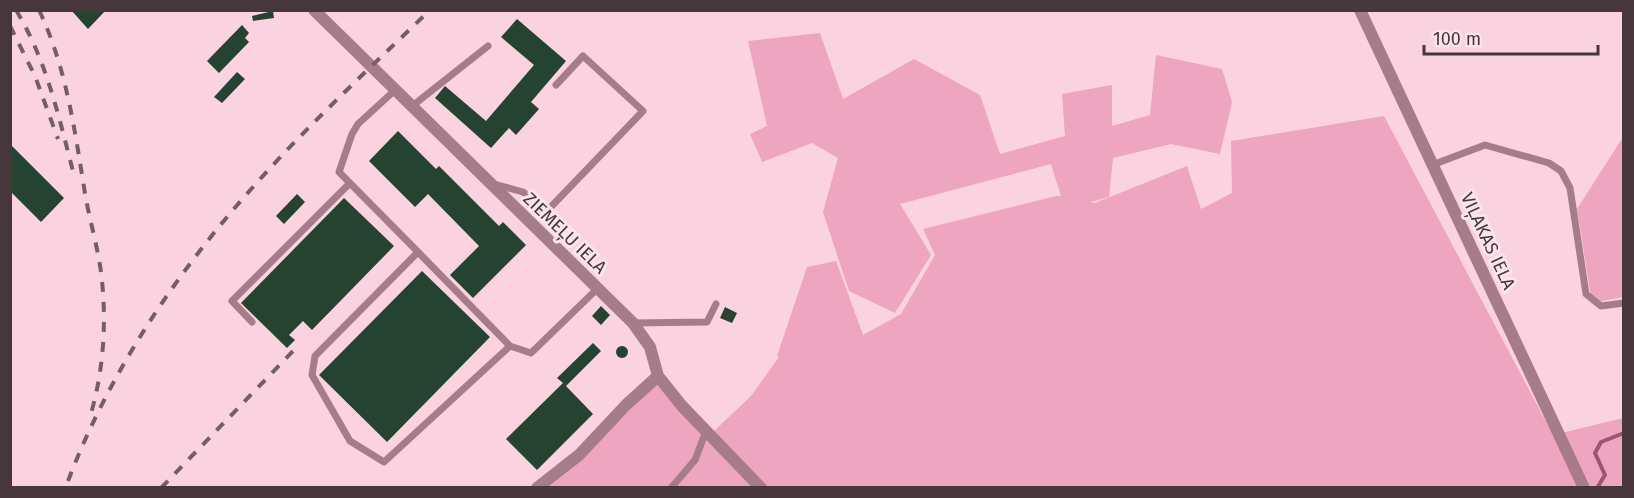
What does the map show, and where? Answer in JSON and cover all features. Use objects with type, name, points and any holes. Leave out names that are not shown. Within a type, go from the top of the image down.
[{"type":"street","name":"ZIEMEĻU IELA","points":[[314,10],[633,323],[650,347],[658,376]]},
{"type":"street","name":"VIĻAKAS IELA","points":[[1360,10],[1584,488]]},
{"type":"street","points":[[537,488],[579,455],[626,405],[658,376],[682,406],[761,488]]},
{"type":"lane","points":[[411,107],[488,46]]},
{"type":"lane","points":[[489,183],[523,192],[547,211],[643,111],[583,56],[556,85]]},
{"type":"lane","points":[[394,91],[358,124],[352,134],[339,172],[510,346],[531,353],[597,289]]},
{"type":"lane","points":[[1432,165],[1485,145],[1549,163],[1561,171],[1570,188],[1586,294],[1601,306],[1623,303]]},
{"type":"lane","points":[[252,322],[232,301],[350,183]]},
{"type":"lane","points":[[418,252],[315,356],[312,375],[350,441],[384,462],[510,346]]},
{"type":"lane","points":[[633,323],[707,322],[716,304]]},
{"type":"lane","points":[[672,488],[695,460],[706,431]]},
{"type":"shaded area","points":[[820,33],[843,99],[914,59],[980,95],[1000,154],[1065,136],[1062,94],[1112,85],[1112,126],[1150,115],[1156,55],[1222,69],[1232,102],[1220,154],[1171,144],[1113,158],[1109,197],[1090,202],[1095,203],[1187,166],[1201,209],[1232,193],[1231,141],[1384,116],[1553,435],[1623,418],[1623,487],[547,488],[565,474],[656,384],[713,432],[751,396],[779,357],[777,356],[807,267],[836,261],[863,335],[901,314],[935,255],[923,229],[1061,196],[1051,164],[900,204],[931,255],[895,313],[849,291],[823,212],[838,158],[812,143],[762,162],[750,134],[767,126],[748,41]]},
{"type":"shaded area","points":[[1623,137],[1623,297],[1592,303],[1577,209]]},
{"type":"building","points":[[71,10],[106,10],[88,29]]},
{"type":"building","points":[[273,11],[274,18],[253,21],[252,16]]},
{"type":"building","points":[[517,19],[566,61],[531,102],[539,109],[516,135],[509,128],[491,148],[435,98],[445,86],[486,121],[534,65],[501,37]]},
{"type":"building","points":[[242,25],[249,33],[245,38],[249,42],[219,73],[207,61]]},
{"type":"building","points":[[237,72],[245,79],[222,103],[214,97]]},
{"type":"building","points":[[398,131],[436,169],[439,166],[499,226],[503,222],[526,245],[473,298],[450,275],[479,246],[428,194],[415,207],[369,161]]},
{"type":"building","points":[[10,144],[64,198],[41,222],[10,191]]},
{"type":"building","points":[[297,194],[305,202],[284,224],[276,216]]},
{"type":"building","points":[[344,198],[394,246],[312,330],[303,321],[289,335],[295,340],[287,348],[241,303]]},
{"type":"building","points":[[422,271],[490,337],[387,442],[319,375]]},
{"type":"building","points":[[601,306],[610,315],[601,325],[592,316]]},
{"type":"building","points":[[725,307],[737,313],[732,323],[720,318]]},
{"type":"building","points":[[593,343],[601,351],[566,386],[593,414],[537,470],[506,439],[563,383],[557,378]]},
{"type":"building","points":[[624,346],[628,352],[624,358],[620,358],[616,350]]},
{"type":"waterway","points":[[1597,488],[1605,475],[1595,453],[1601,442],[1624,433]]},
{"type":"railway","points":[[16,10],[27,29],[44,70],[74,175]]},
{"type":"railway","points":[[39,10],[56,53],[68,97],[101,272],[104,308],[103,345],[90,417]]},
{"type":"railway","points":[[68,481],[103,402],[124,363],[171,289],[197,254],[295,141],[430,10]]},
{"type":"railway","points":[[10,26],[35,76],[58,139]]},
{"type":"railway","points":[[161,488],[296,348]]}]
